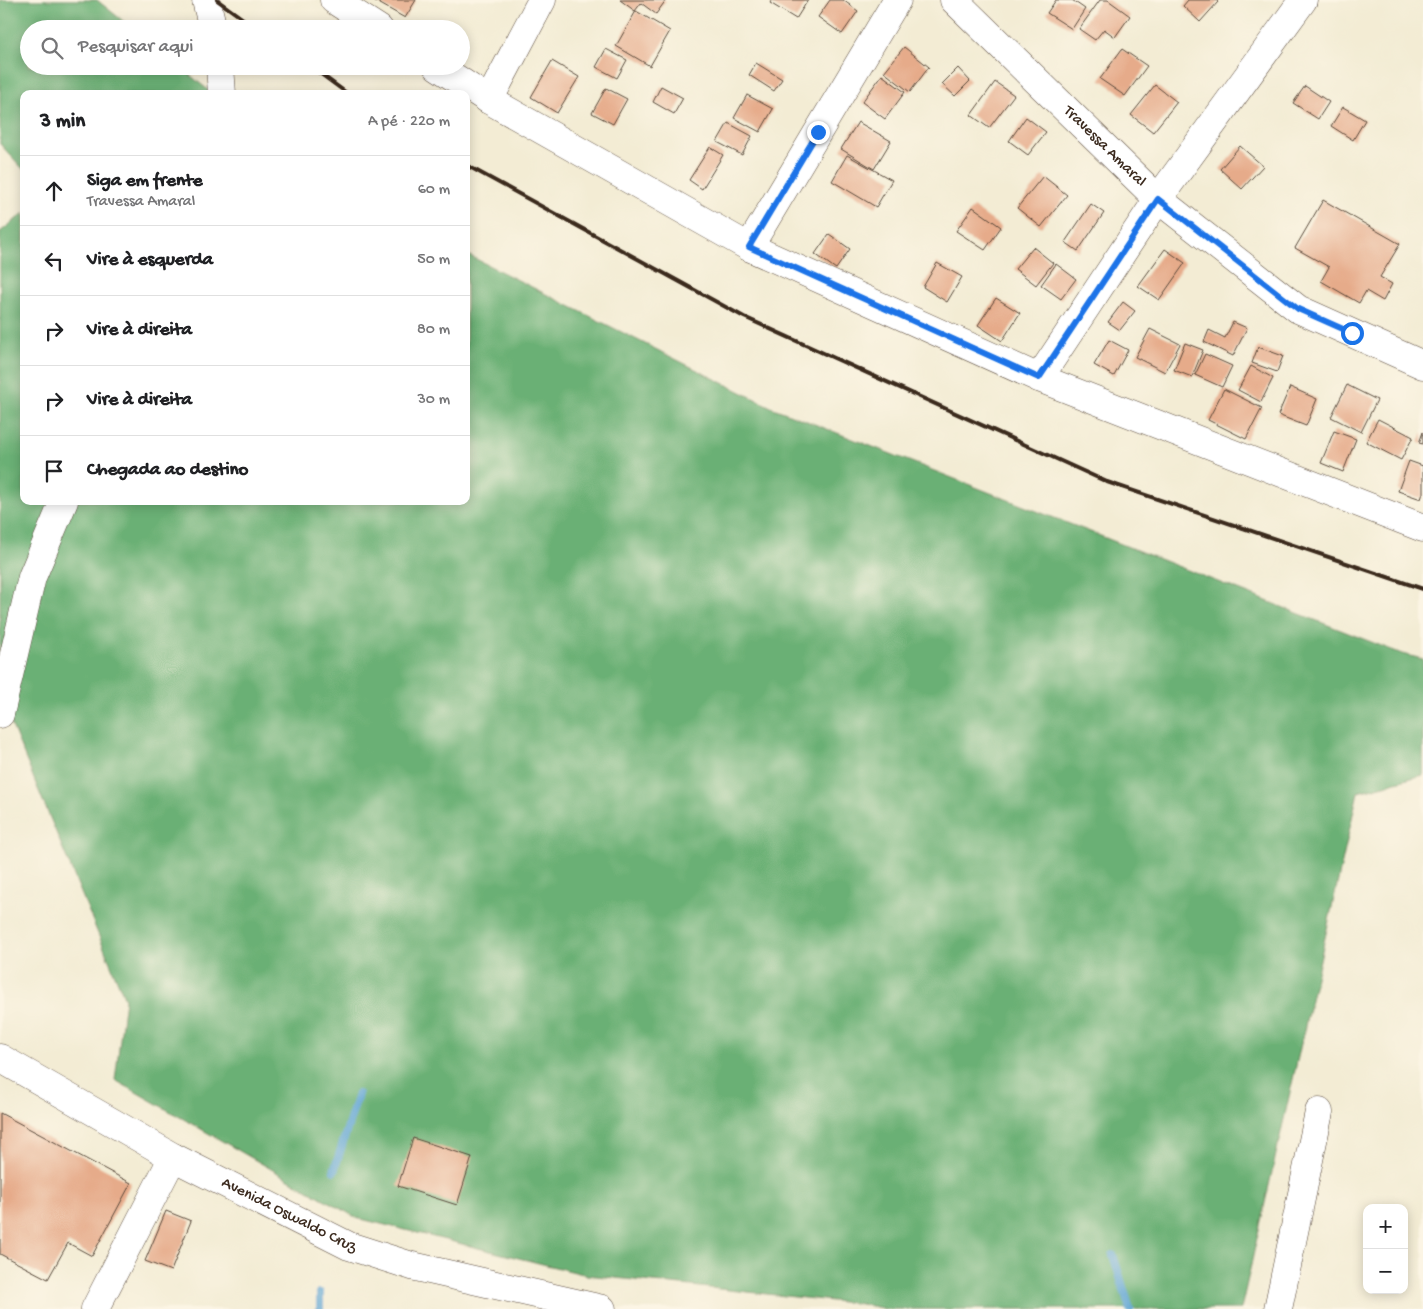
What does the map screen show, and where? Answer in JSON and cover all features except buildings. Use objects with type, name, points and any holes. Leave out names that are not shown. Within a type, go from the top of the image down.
[{"type":"street","points":[[206,0],[211,20]]},
{"type":"street","points":[[334,0],[365,20]]},
{"type":"street","points":[[489,100],[542,0]]},
{"type":"street","points":[[749,247],[897,0]]},
{"type":"street","name":"Travessa Amaral","points":[[954,0],[1158,199],[1298,309],[1423,365]]},
{"type":"street","points":[[1039,378],[1158,199],[1303,0]]},
{"type":"street","points":[[221,75],[222,90]]},
{"type":"street","points":[[451,75],[489,100],[749,247],[1039,378],[1423,528]]},
{"type":"street","points":[[0,714],[32,577],[62,505]]},
{"type":"street","name":"Avenida Oswaldo Cruz","points":[[0,1058],[173,1157],[349,1246],[412,1266],[602,1309]]},
{"type":"street","points":[[1278,1309],[1319,1112]]},
{"type":"street","points":[[95,1309],[173,1157]]},
{"type":"green space","points":[[0,0],[97,0],[122,20],[20,20],[20,75],[190,75],[208,90],[20,90],[20,166],[0,144]]},
{"type":"green space","points":[[20,216],[20,505],[470,505],[470,256],[771,407],[1402,654],[1423,659],[1423,775],[1358,792],[1241,1309],[887,1309],[861,1304],[587,1275],[357,1218],[115,1080],[125,999],[0,697],[0,232]]},
{"type":"waterway","points":[[334,1171],[358,1094]]},
{"type":"waterway","points":[[1113,1255],[1130,1309]]},
{"type":"waterway","points":[[320,1293],[320,1309]]},
{"type":"railway","points":[[217,0],[245,20]]},
{"type":"railway","points":[[322,75],[343,90]]},
{"type":"railway","points":[[470,167],[744,317],[1107,482],[1423,589]]},
{"type":"route","points":[[818,132],[749,247],[1039,378],[1158,199],[1298,309],[1352,333]]}]
